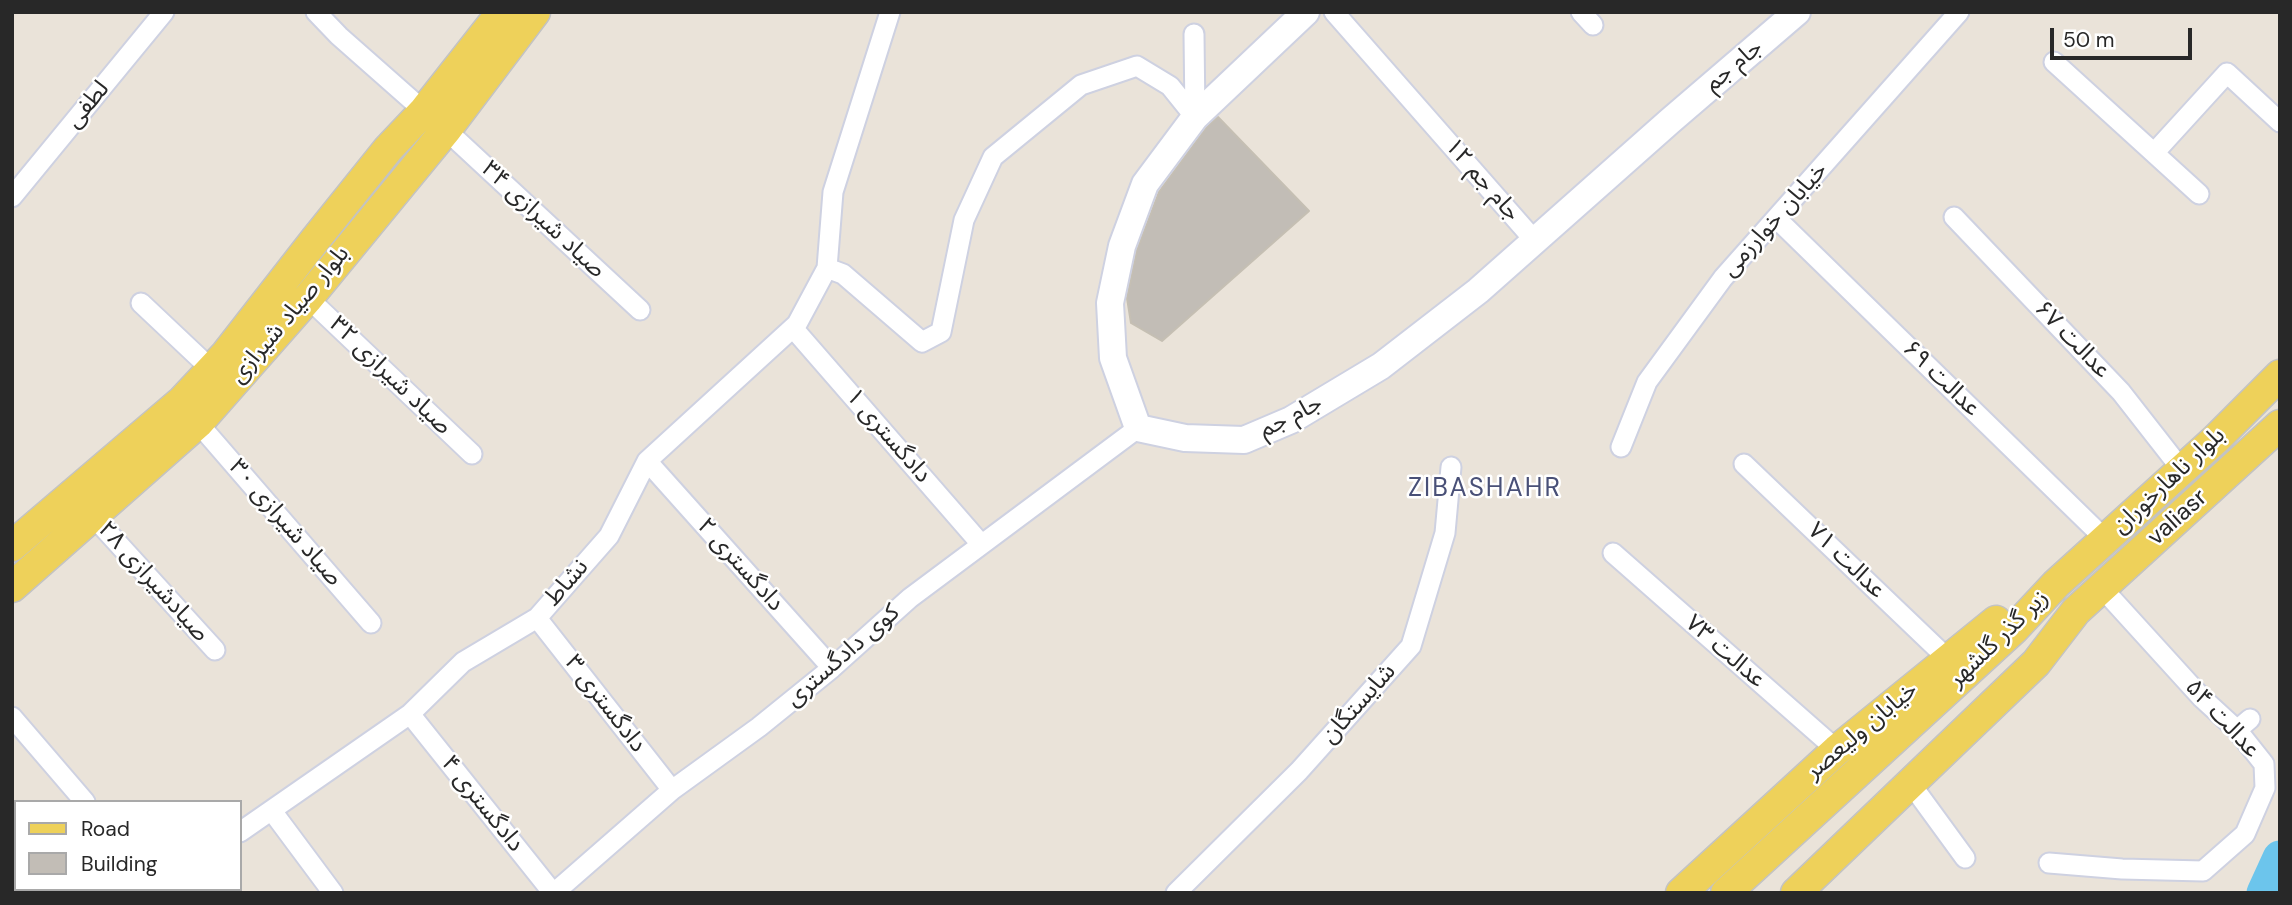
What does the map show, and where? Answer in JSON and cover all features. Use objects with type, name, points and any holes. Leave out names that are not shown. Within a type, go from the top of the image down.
[{"type":"main road","name":"بلوار صیاد شیرازی","points":[[12,587],[198,423],[308,298],[435,120],[502,12]]},
{"type":"main road","name":"بلوار صیاد شیرازی","points":[[16,543],[182,401],[211,369],[388,149],[435,120],[535,12]]},
{"type":"main road","name":"بلوار ناهارخوران","points":[[2056,584],[2216,439],[2280,375]]},
{"type":"main road","name":"valiasr","points":[[2076,611],[2278,431]]},
{"type":"main road","points":[[2216,439],[2238,464]]},
{"type":"main road","points":[[16,543],[40,563]]},
{"type":"main road","name":"خیابان ولیعصر","points":[[1681,893],[1837,750],[2006,614],[2056,584]]},
{"type":"main road","name":"زیر گذر گلشهر","points":[[1726,893],[2014,629],[2056,584]]},
{"type":"main road","points":[[1796,893],[2036,663],[2076,611]]},
{"type":"main road","name":"زیر گذر گلشهر","points":[[1755,893],[2023,643],[2076,611]]},
{"type":"street","name":"لطفی","points":[[12,197],[164,12]]},
{"type":"street","name":"صیاد شیرازی ۳۴","points":[[316,12],[640,310]]},
{"type":"street","points":[[890,12],[833,192],[827,268],[843,274],[922,342],[941,331],[964,220],[993,157],[1081,85],[1137,66],[1170,86],[1195,117]]},
{"type":"street","points":[[1138,428],[1113,358],[1110,303],[1122,246],[1145,184],[1195,117],[1306,12]]},
{"type":"street","name":"۱۲ جام جم","points":[[1334,12],[1535,241]]},
{"type":"street","name":"جام جم","points":[[1138,428],[1185,438],[1244,440],[1291,420],[1381,366],[1478,291],[1797,12]]},
{"type":"street","name":"خیابان خوارزمی","points":[[1621,447],[1647,382],[1723,278],[1959,12]]},
{"type":"street","points":[[1194,34],[1195,117]]},
{"type":"street","points":[[2054,62],[2199,194]]},
{"type":"street","points":[[2154,153],[2227,73],[2280,122]]},
{"type":"street","name":"عدالت ۶۷","points":[[1954,217],[2121,392],[2182,470]]},
{"type":"street","name":"عدالت ۶۹","points":[[1777,219],[2105,540]]},
{"type":"street","name":"نشاط","points":[[242,831],[410,714],[463,662],[537,618],[609,536],[647,461],[793,328],[827,268]]},
{"type":"street","name":"صیاد شیرازی ۳۲","points":[[308,298],[472,454]]},
{"type":"street","points":[[141,303],[211,369]]},
{"type":"street","name":"دادگستری ۱","points":[[793,328],[981,544]]},
{"type":"street","name":"صیاد شیرازی ۳۰","points":[[198,423],[371,623]]},
{"type":"street","name":"کوی دادگستری","points":[[554,893],[672,790],[759,727],[832,668],[910,598],[1138,428]]},
{"type":"street","name":"دادگستری ۲","points":[[647,461],[832,668]]},
{"type":"street","name":"عدالت ۷۱","points":[[1744,464],[1948,659]]},
{"type":"street","name":"شایستگان","points":[[1176,893],[1299,771],[1411,646],[1446,533],[1451,467]]},
{"type":"street","name":"۲۸ صیادشیرازی","points":[[92,515],[215,650]]},
{"type":"street","name":"عدالت ۷۳","points":[[1613,553],[1837,750]]},
{"type":"street","name":"عدالت ۵۴","points":[[2049,863],[2122,869],[2203,871],[2245,834],[2265,788],[2264,764],[2243,724],[2202,698],[2102,588]]},
{"type":"street","name":"دادگستری ۳","points":[[537,618],[672,790]]},
{"type":"street","name":"دادگستری ۴","points":[[410,714],[554,893]]},
{"type":"street","points":[[12,717],[83,800]]},
{"type":"street","points":[[1911,783],[1965,858]]},
{"type":"street","points":[[272,811],[333,893]]},
{"type":"building","points":[[1218,117],[1309,211],[1162,341],[1131,323],[1127,298],[1137,250],[1159,192],[1206,128]]},
{"type":"waterway","points":[[2264,893],[2280,858]]},
{"type":"district","name":"ZIBASHAHR","points":[[1485,489]]}]
